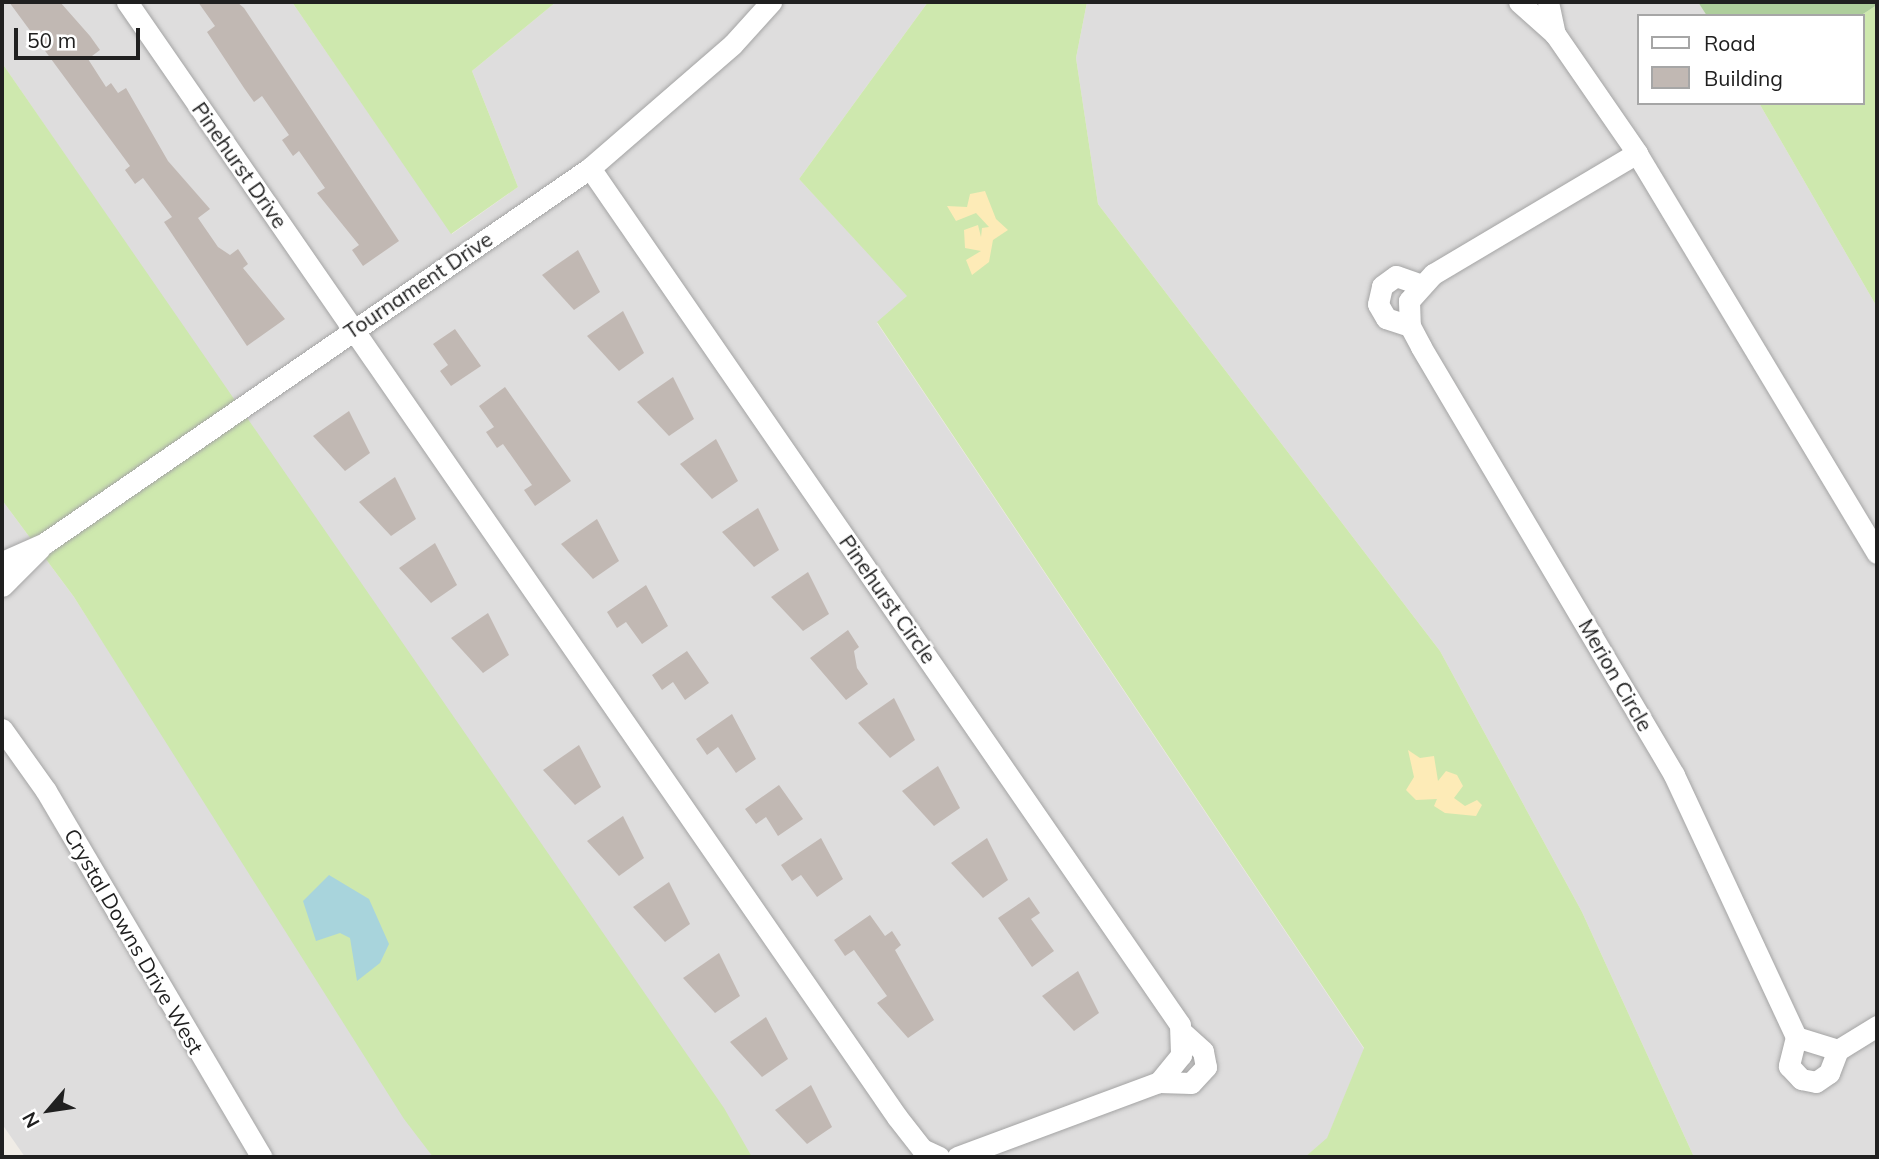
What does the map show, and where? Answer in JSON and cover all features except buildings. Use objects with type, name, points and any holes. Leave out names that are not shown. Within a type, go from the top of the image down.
[{"type":"street","name":"Pinehurst Drive","points":[[127,2],[353,329]]},
{"type":"street","name":"Tournament Drive","points":[[2,586],[45,543],[590,168],[733,44],[771,2]]},
{"type":"street","points":[[1519,2],[1555,34],[1637,152],[1877,552]]},
{"type":"street","points":[[1548,2],[1555,34]]},
{"type":"street","points":[[1410,326],[1409,300],[1419,284],[1637,152]]},
{"type":"street","name":"Pinehurst Circle","points":[[590,168],[1182,1032],[1178,1061],[1159,1082],[963,1157]]},
{"type":"street","name":"Merion Circle","points":[[1419,284],[1396,276],[1382,286],[1378,303],[1386,318],[1410,326],[1674,775],[1796,1037]]},
{"type":"street","points":[[353,329],[911,1147],[939,1157]]},
{"type":"street","name":"Tournament Drive","points":[[2,562],[45,543]]},
{"type":"street","name":"Crystal Downs Drive West","points":[[2,729],[46,791],[262,1157]]},
{"type":"street","points":[[1838,1049],[1796,1037],[1789,1066],[1801,1079],[1816,1082],[1829,1073],[1838,1049],[1877,1026]]},
{"type":"shaded area","points":[[2,2],[292,2],[452,234],[518,187],[472,71],[556,2],[928,2],[799,179],[908,296],[877,323],[1364,1049],[1327,1139],[1305,1157],[752,1157],[2,63]]},
{"type":"shaded area","points":[[1087,2],[1698,2],[1706,14],[1638,14],[1638,105],[1760,105],[1877,307],[1877,1157],[1694,1157],[1582,912],[1440,651],[1098,204],[1076,58]]},
{"type":"shaded area","points":[[2,500],[74,597],[433,1157],[25,1157],[2,1124]]},
{"type":"green space","points":[[292,2],[556,2],[472,71],[518,187],[451,234]]},
{"type":"green space","points":[[928,2],[1087,2],[1076,58],[1098,204],[1440,651],[1582,912],[1694,1157],[1305,1157],[1327,1138],[1364,1048],[877,322],[907,296],[799,179]]},
{"type":"green space","points":[[1698,2],[1877,2],[1877,5],[1863,14],[1706,14]]},
{"type":"green space","points":[[1877,5],[1877,307],[1760,105],[1865,105],[1863,14]]},
{"type":"green space","points":[[2,63],[724,1108],[752,1157],[433,1157],[404,1119],[74,597],[2,500]]},
{"type":"sand","points":[[985,191],[996,219],[1008,230],[993,240],[989,262],[972,275],[966,260],[981,251],[965,248],[964,230],[978,225],[981,237],[982,228],[989,227],[976,213],[956,221],[947,206],[967,207],[970,194]]},
{"type":"sand","points":[[1408,750],[1420,758],[1434,756],[1438,781],[1446,771],[1457,775],[1463,786],[1454,798],[1465,806],[1477,800],[1482,805],[1476,816],[1445,813],[1434,806],[1437,799],[1416,800],[1406,790],[1414,777]]},
{"type":"water","points":[[329,875],[369,899],[389,944],[380,963],[357,981],[350,938],[340,933],[316,941],[303,901]]}]
